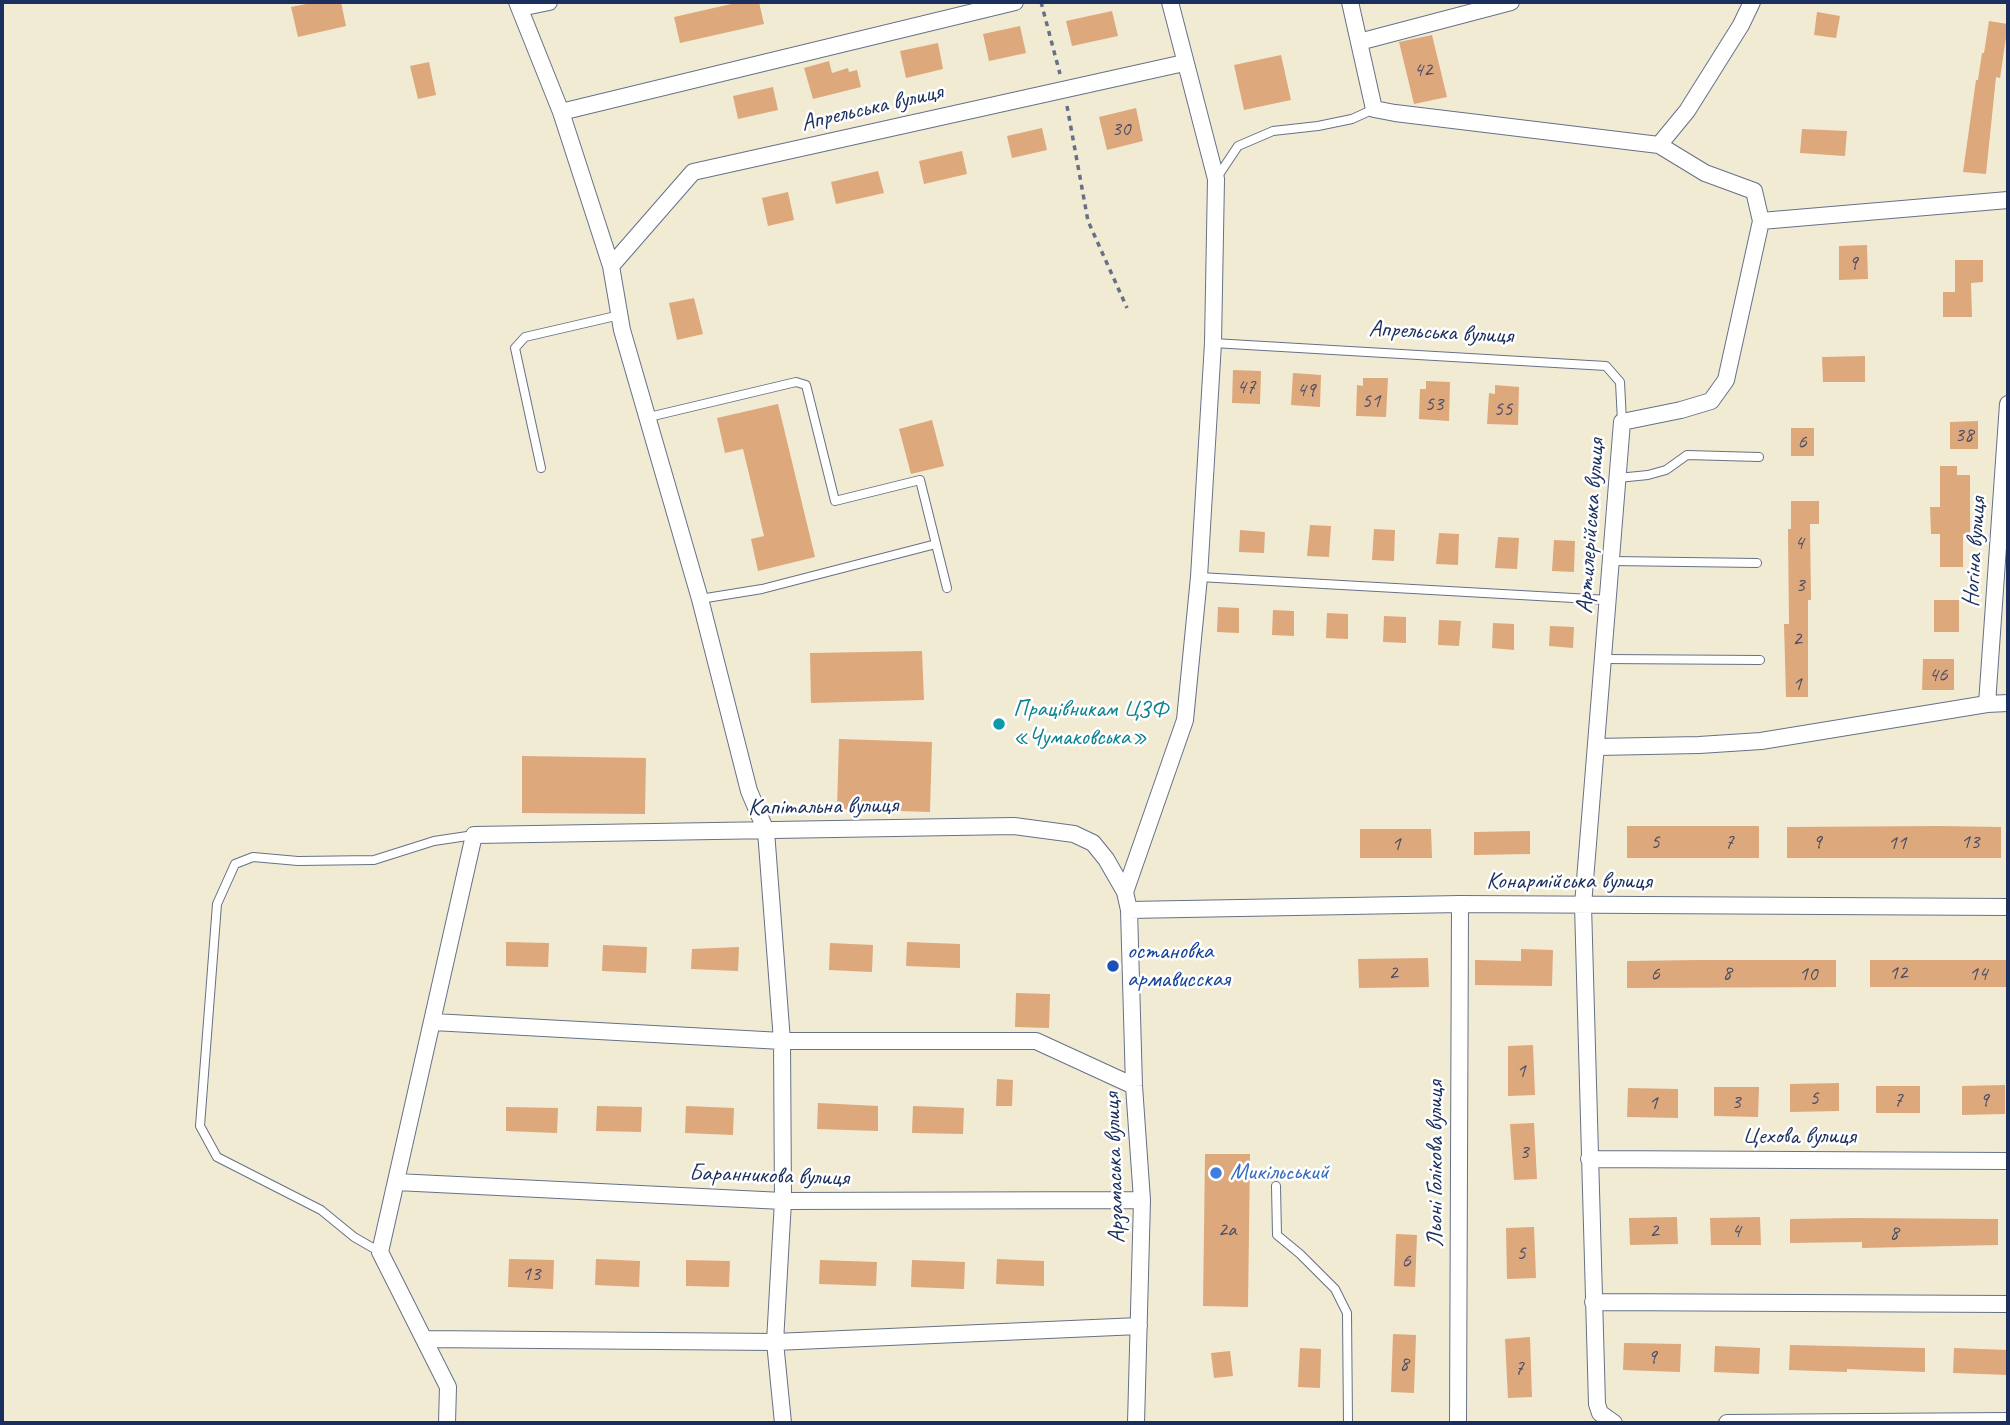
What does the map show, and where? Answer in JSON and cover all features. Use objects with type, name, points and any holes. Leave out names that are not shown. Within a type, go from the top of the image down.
[{"type":"street","points":[[549,2],[519,5],[561,112],[611,266],[635,373],[700,599],[749,791],[766,831],[782,1041],[783,1201],[775,1342],[783,1423]]},
{"type":"street","points":[[561,112],[1015,2]]},
{"type":"street","points":[[1125,892],[1185,720],[1199,577],[1213,342],[1216,179],[1170,2]]},
{"type":"street","points":[[1350,2],[1374,109],[1660,145],[1705,173],[1754,191],[1761,221],[2008,200]]},
{"type":"street","points":[[1359,42],[1511,2]]},
{"type":"street","points":[[1660,145],[1687,111],[1741,25],[1752,2]]},
{"type":"street","name":"Апрельська вулиця","points":[[611,266],[693,172],[1184,63]]},
{"type":"street","name":"Артилерійська вулиця","points":[[1614,1423],[1600,1413],[1597,1404],[1583,905],[1622,422],[1711,401],[1726,380],[1761,221]]},
{"type":"street","name":"Ногіна вулиця","points":[[1987,704],[2008,404]]},
{"type":"street","points":[[1597,747],[1761,741],[1987,704],[2008,704]]},
{"type":"street","name":"Капітальна вулиця","points":[[474,835],[1014,826],[1074,834],[1093,843],[1106,859],[1125,892],[1129,910]]},
{"type":"street","points":[[447,1423],[447,1387],[380,1252],[474,835]]},
{"type":"street","name":"Конармійська вулиця","points":[[1129,910],[1460,904],[2008,906]]},
{"type":"street","name":"Льоні Голікова вулиця","points":[[1458,1423],[1460,904]]},
{"type":"street","name":"Арзамаська вулиця","points":[[1129,910],[1134,1086],[1142,1200],[1136,1423]]},
{"type":"street","points":[[433,1022],[782,1041],[1036,1041],[1134,1086]]},
{"type":"street","name":"Цехова вулиця","points":[[1589,1159],[2008,1161]]},
{"type":"street","name":"Баранникова вулиця","points":[[396,1182],[783,1201],[1142,1200]]},
{"type":"street","points":[[1593,1302],[2008,1304]]},
{"type":"street","points":[[424,1339],[775,1342],[1139,1325]]},
{"type":"street","points":[[1727,1423],[2008,1421]]},
{"type":"lane","points":[[1216,179],[1238,146],[1273,131],[1352,119],[1374,109]]},
{"type":"lane","points":[[541,468],[515,348],[525,337],[620,315]]},
{"type":"lane","name":"Апрельська вулиця","points":[[1213,342],[1606,366],[1620,382],[1622,422]]},
{"type":"lane","points":[[649,417],[796,382],[806,385],[835,501],[920,481],[947,588]]},
{"type":"lane","points":[[1618,478],[1665,470],[1687,456],[1759,457]]},
{"type":"lane","points":[[700,599],[762,589],[936,544]]},
{"type":"lane","points":[[1612,561],[1757,563]]},
{"type":"lane","points":[[1199,577],[1609,600]]},
{"type":"lane","points":[[1604,659],[1760,660]]},
{"type":"lane","points":[[380,1252],[354,1237],[321,1210],[217,1157],[200,1126],[217,904],[236,864],[253,857],[298,861],[374,860],[434,841],[474,835]]},
{"type":"lane","points":[[1276,1186],[1277,1235],[1335,1289],[1347,1313],[1348,1423]]},
{"type":"path","points":[[1041,2],[1063,88],[1088,221],[1127,308]]},
{"type":"building","points":[[316,2],[341,2],[346,26],[298,37],[291,7]]},
{"type":"building","points":[[740,2],[759,2],[764,24],[680,43],[674,17]]},
{"type":"building","points":[[1112,11],[1118,36],[1072,46],[1066,21]]},
{"type":"building","points":[[1817,12],[1840,16],[1836,38],[1814,35]]},
{"type":"building","points":[[1989,21],[2008,24],[2000,78],[1996,77],[1986,174],[1963,172],[1976,80]]},
{"type":"building","points":[[1020,26],[1026,53],[989,61],[983,34]]},
{"type":"building","points":[[1432,35],[1447,97],[1414,104],[1399,42]]},
{"type":"building","points":[[938,43],[943,69],[906,78],[900,51]]},
{"type":"building","points":[[1281,55],[1291,100],[1244,110],[1234,65]]},
{"type":"building","points":[[829,61],[832,73],[848,68],[849,72],[857,70],[861,87],[813,99],[804,68]]},
{"type":"building","points":[[429,62],[436,95],[418,99],[410,66]]},
{"type":"building","points":[[773,87],[778,110],[738,119],[733,96]]},
{"type":"building","points":[[1136,108],[1143,141],[1107,150],[1099,117]]},
{"type":"building","points":[[1042,128],[1047,150],[1012,158],[1007,136]]},
{"type":"building","points":[[1802,129],[1847,131],[1845,156],[1800,153]]},
{"type":"building","points":[[962,151],[967,174],[924,184],[919,161]]},
{"type":"building","points":[[878,171],[884,193],[836,204],[831,182]]},
{"type":"building","points":[[788,192],[794,220],[768,226],[762,198]]},
{"type":"building","points":[[1867,245],[1868,279],[1839,280],[1839,246]]},
{"type":"building","points":[[1955,260],[1983,260],[1983,282],[1971,283],[1972,317],[1943,317],[1943,292],[1955,292]]},
{"type":"building","points":[[694,298],[703,334],[677,340],[669,303]]},
{"type":"building","points":[[1865,356],[1865,382],[1823,382],[1822,357]]},
{"type":"building","points":[[1233,370],[1261,371],[1260,404],[1232,403]]},
{"type":"building","points":[[1293,373],[1321,375],[1320,407],[1291,405]]},
{"type":"building","points":[[1363,378],[1388,378],[1386,417],[1356,416],[1357,385],[1363,386]]},
{"type":"building","points":[[1426,381],[1450,382],[1449,421],[1419,419],[1420,389],[1426,389]]},
{"type":"building","points":[[1495,385],[1519,387],[1518,425],[1487,424],[1489,393],[1495,394]]},
{"type":"building","points":[[778,404],[815,557],[758,571],[751,539],[764,536],[743,449],[725,453],[717,418]]},
{"type":"building","points":[[932,420],[944,466],[911,474],[899,429]]},
{"type":"building","points":[[1978,421],[1978,449],[1950,449],[1950,422]]},
{"type":"building","points":[[1791,428],[1814,428],[1814,456],[1791,456]]},
{"type":"building","points":[[1940,466],[1957,466],[1957,475],[1970,475],[1970,534],[1963,534],[1963,567],[1940,567],[1940,534],[1931,534],[1930,507],[1940,507]]},
{"type":"building","points":[[1791,501],[1819,501],[1819,524],[1810,524],[1808,697],[1786,697],[1784,624],[1789,624],[1788,529],[1791,529]]},
{"type":"building","points":[[1310,525],[1331,526],[1329,557],[1307,556]]},
{"type":"building","points":[[1374,529],[1395,530],[1394,561],[1372,560]]},
{"type":"building","points":[[1240,530],[1265,532],[1264,553],[1239,552]]},
{"type":"building","points":[[1439,533],[1459,534],[1458,565],[1436,564]]},
{"type":"building","points":[[1498,537],[1519,538],[1517,569],[1495,568]]},
{"type":"building","points":[[1554,540],[1575,541],[1574,572],[1552,571]]},
{"type":"building","points":[[1934,600],[1959,600],[1959,632],[1934,632]]},
{"type":"building","points":[[1218,607],[1239,608],[1239,633],[1217,632]]},
{"type":"building","points":[[1273,610],[1294,611],[1294,636],[1272,635]]},
{"type":"building","points":[[1327,613],[1348,614],[1348,639],[1326,638]]},
{"type":"building","points":[[1384,616],[1406,617],[1406,643],[1383,642]]},
{"type":"building","points":[[1439,620],[1461,621],[1459,646],[1438,645]]},
{"type":"building","points":[[1493,623],[1514,624],[1514,650],[1492,648]]},
{"type":"building","points":[[1550,626],[1574,627],[1573,648],[1549,646]]},
{"type":"building","points":[[922,651],[924,700],[811,703],[810,653]]},
{"type":"building","points":[[1923,659],[1954,659],[1954,690],[1922,690]]},
{"type":"building","points":[[839,739],[932,742],[930,812],[837,809]]},
{"type":"building","points":[[522,756],[646,758],[645,814],[522,813]]},
{"type":"building","points":[[1627,826],[1759,826],[1759,858],[1627,858]]},
{"type":"building","points":[[1787,827],[2001,827],[2001,858],[1787,858]]},
{"type":"building","points":[[1360,829],[1431,829],[1432,858],[1360,858]]},
{"type":"building","points":[[1530,831],[1530,854],[1474,855],[1474,832]]},
{"type":"building","points":[[506,942],[549,943],[548,967],[506,966]]},
{"type":"building","points":[[907,942],[960,944],[960,968],[906,966]]},
{"type":"building","points":[[830,943],[873,945],[872,972],[829,970]]},
{"type":"building","points":[[603,945],[647,947],[646,973],[602,971]]},
{"type":"building","points":[[739,947],[738,971],[691,969],[692,949]]},
{"type":"building","points":[[1521,949],[1553,950],[1552,986],[1475,985],[1475,960],[1521,961]]},
{"type":"building","points":[[1428,958],[1429,987],[1359,988],[1358,959]]},
{"type":"building","points":[[1836,960],[1836,987],[1627,988],[1627,961]]},
{"type":"building","points":[[1870,960],[2006,960],[2006,987],[1870,987]]},
{"type":"building","points":[[1016,993],[1050,994],[1049,1028],[1015,1027]]},
{"type":"building","points":[[1533,1045],[1535,1095],[1508,1096],[1508,1046]]},
{"type":"building","points":[[997,1079],[1013,1080],[1012,1106],[996,1106]]},
{"type":"building","points":[[1839,1083],[1839,1111],[1790,1112],[1790,1084]]},
{"type":"building","points":[[2005,1085],[2005,1114],[1962,1115],[1962,1086]]},
{"type":"building","points":[[1876,1086],[1920,1086],[1920,1113],[1876,1113]]},
{"type":"building","points":[[1714,1087],[1759,1087],[1758,1117],[1714,1116]]},
{"type":"building","points":[[1628,1088],[1678,1089],[1678,1118],[1627,1117]]},
{"type":"building","points":[[818,1103],[878,1106],[878,1131],[817,1129]]},
{"type":"building","points":[[597,1106],[642,1107],[641,1132],[596,1131]]},
{"type":"building","points":[[686,1106],[734,1108],[733,1135],[685,1133]]},
{"type":"building","points":[[913,1106],[964,1108],[963,1134],[912,1133]]},
{"type":"building","points":[[506,1107],[558,1108],[557,1133],[506,1131]]},
{"type":"building","points":[[1534,1123],[1537,1179],[1514,1180],[1510,1124]]},
{"type":"building","points":[[1205,1154],[1250,1154],[1248,1307],[1203,1306]]},
{"type":"building","points":[[1677,1217],[1678,1244],[1630,1245],[1629,1218]]},
{"type":"building","points":[[1760,1217],[1761,1245],[1711,1245],[1710,1218]]},
{"type":"building","points":[[1790,1219],[1998,1219],[1998,1245],[1862,1248],[1862,1242],[1790,1243]]},
{"type":"building","points":[[1534,1227],[1536,1278],[1507,1279],[1506,1228]]},
{"type":"building","points":[[1396,1234],[1417,1235],[1415,1287],[1394,1286]]},
{"type":"building","points":[[509,1259],[554,1260],[553,1289],[508,1287]]},
{"type":"building","points":[[596,1259],[640,1261],[639,1287],[595,1285]]},
{"type":"building","points":[[997,1259],[1044,1261],[1044,1286],[996,1284]]},
{"type":"building","points":[[686,1260],[730,1261],[729,1287],[686,1286]]},
{"type":"building","points":[[820,1260],[877,1262],[876,1286],[819,1284]]},
{"type":"building","points":[[912,1260],[965,1262],[964,1289],[911,1287]]},
{"type":"building","points":[[1393,1334],[1416,1335],[1414,1393],[1391,1392]]},
{"type":"building","points":[[1530,1337],[1532,1397],[1508,1398],[1505,1339]]},
{"type":"building","points":[[1624,1343],[1681,1344],[1680,1372],[1623,1370]]},
{"type":"building","points":[[1790,1345],[1925,1348],[1925,1372],[1789,1370]]},
{"type":"building","points":[[1715,1346],[1760,1348],[1759,1374],[1714,1372]]},
{"type":"building","points":[[1300,1348],[1321,1349],[1320,1388],[1298,1387]]},
{"type":"building","points":[[1954,1348],[2008,1350],[2008,1375],[1953,1373]]},
{"type":"building","points":[[1230,1351],[1233,1376],[1214,1378],[1211,1353]]},
{"type":"place","name":"Працівникам ЦЗФ «Чумаковська»","points":[[999,724]]},
{"type":"place","name":"остановка армависская","points":[[1113,966]]},
{"type":"place","name":"Микільський","points":[[1216,1173]]}]
